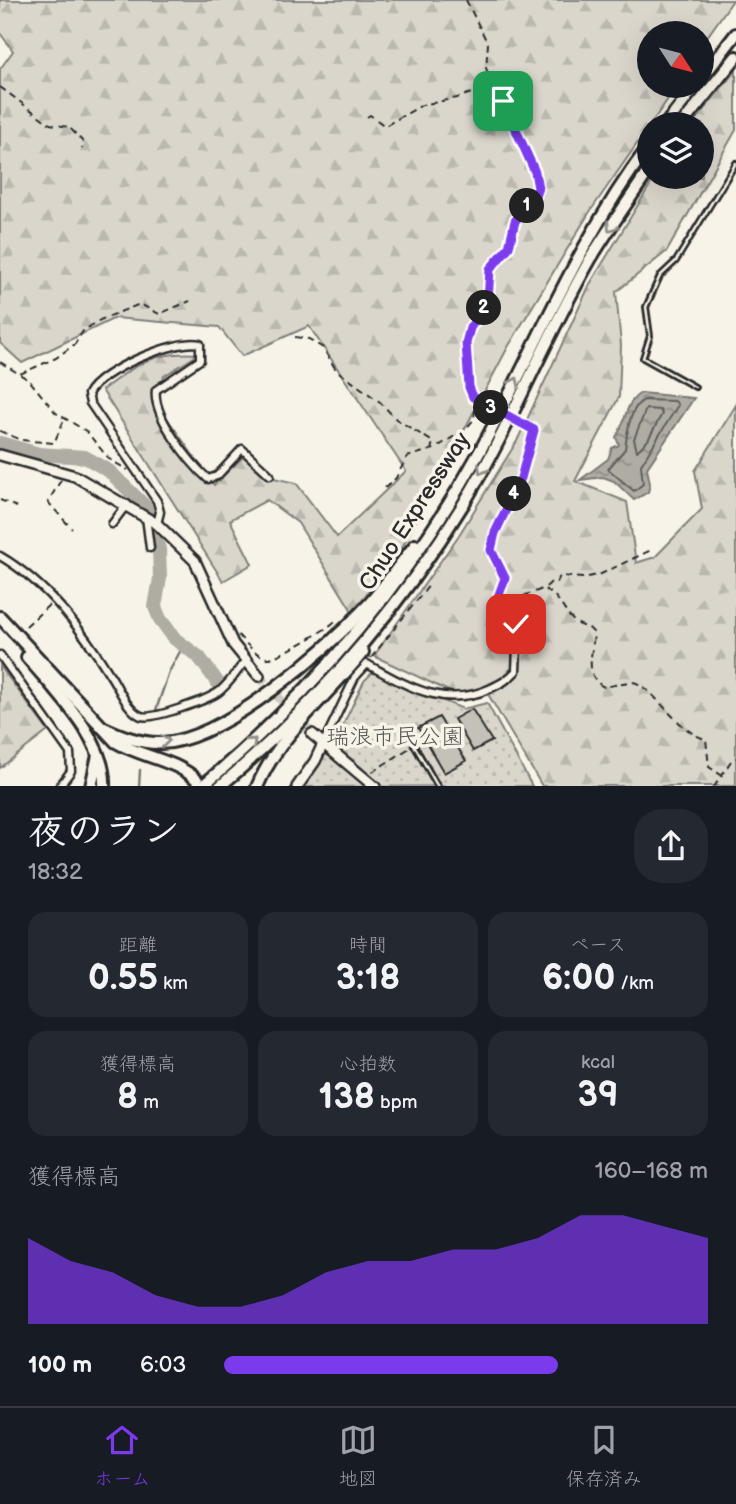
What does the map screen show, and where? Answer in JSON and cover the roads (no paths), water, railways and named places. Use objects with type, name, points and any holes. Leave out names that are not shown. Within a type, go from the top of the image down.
[{"type":"highway","points":[[714,62],[736,34]]},
{"type":"highway","points":[[692,112],[736,57]]},
{"type":"highway","points":[[675,112],[687,98]]},
{"type":"highway","name":"Chuo Expressway","points":[[199,783],[280,715],[346,644],[411,563],[460,485],[594,227],[637,164]]},
{"type":"highway","name":"Chuo Expressway","points":[[219,786],[289,723],[391,608],[464,502],[591,259],[637,188]]},
{"type":"highway","points":[[100,726],[123,736],[164,743],[212,726],[277,686],[338,637],[371,602],[417,542],[452,489],[460,485]]},
{"type":"highway","points":[[257,786],[272,757],[351,667],[391,608]]},
{"type":"highway","points":[[0,617],[116,742],[135,754],[187,771],[199,783]]},
{"type":"highway","points":[[0,625],[90,735],[99,753],[104,786]]},
{"type":"highway","points":[[91,786],[99,753]]},
{"type":"street","points":[[157,524],[160,512],[157,501],[88,394],[96,382],[138,357],[194,343],[200,344],[200,360],[156,390],[154,403],[160,417],[208,479],[217,476],[242,449],[270,475]]},
{"type":"street","points":[[298,786],[316,761],[355,677],[367,664],[407,685],[458,699],[474,696],[510,678],[518,663],[513,637],[496,603],[505,578],[491,550],[495,533],[521,478],[534,430],[488,406]]},
{"type":"street","points":[[0,454],[65,473],[99,487],[157,524],[195,561],[224,624],[246,661],[259,676]]},
{"type":"street","points":[[112,524],[130,506]]},
{"type":"street","points":[[146,517],[150,548]]},
{"type":"street","points":[[0,556],[31,576],[54,601],[97,654],[130,707],[139,716],[153,717],[218,693],[246,661]]},
{"type":"street","points":[[0,655],[70,753],[71,771],[59,786]]},
{"type":"street","points":[[312,734],[356,776],[375,786]]},
{"type":"lane","points":[[695,387],[643,358],[650,336],[646,307],[660,276],[676,261],[736,163]]},
{"type":"lane","points":[[414,745],[438,786]]},
{"type":"water","points":[[641,393],[694,398],[647,468],[650,484],[648,492],[634,500],[614,481],[603,477],[580,480],[608,459],[612,448],[619,445],[616,437],[631,402]]},
{"type":"waterway","points":[[0,443],[39,454],[85,457],[109,471],[145,506],[159,549],[160,578],[155,607],[160,619],[175,639],[199,657],[218,683]]},
{"type":"waterway","points":[[156,710],[169,672],[183,646]]},
{"type":"waterway","points":[[139,786],[140,770]]},
{"type":"tunnel","points":[[259,676],[312,734]]},
{"type":"park label","name":"瑞浪市民公園","points":[[395,736]]}]
